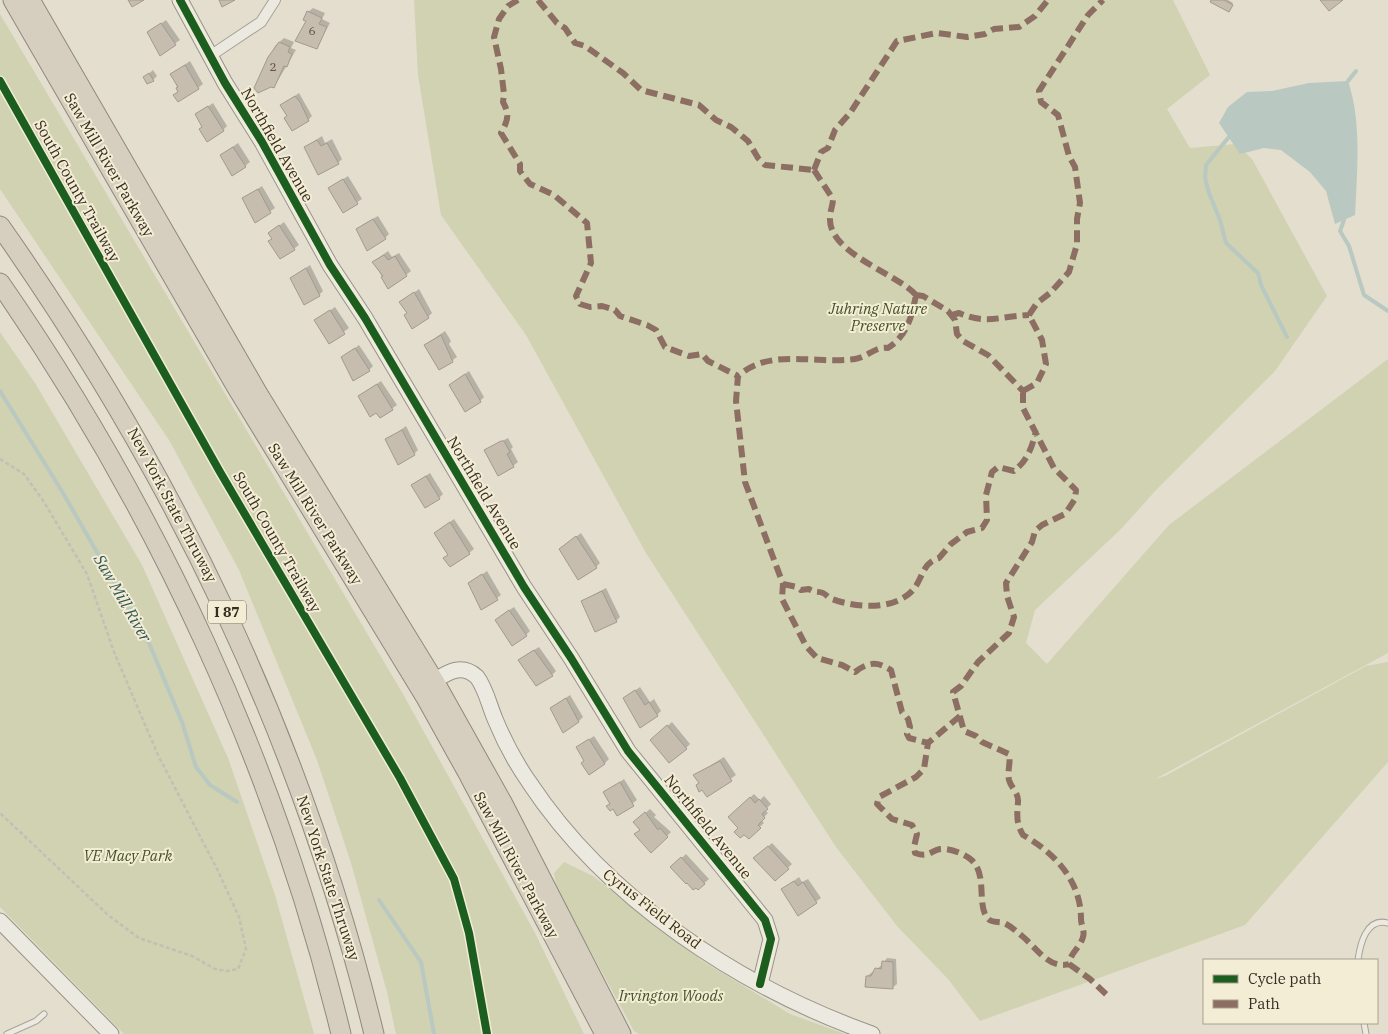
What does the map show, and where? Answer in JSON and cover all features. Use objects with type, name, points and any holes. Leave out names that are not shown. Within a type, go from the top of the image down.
[{"type":"highway","name":"Saw Mill River Parkway","points":[[13,0],[236,386],[425,696],[469,775],[604,1034]]},
{"type":"highway","name":"Saw Mill River Parkway","points":[[30,0],[253,386],[434,681],[516,830],[621,1034]]},
{"type":"highway","name":"New York State Thruway","points":[[0,226],[66,323],[120,409],[186,529],[226,611],[270,713],[313,824],[342,912],[374,1034]]},
{"type":"highway","name":"New York State Thruway","points":[[0,283],[68,386],[112,459],[199,629],[253,755],[284,841],[312,928],[341,1034]]},
{"type":"street","name":"Northfield Avenue","points":[[180,0],[225,83],[262,142],[330,265],[365,318],[524,587],[571,658],[628,751],[765,920],[771,939],[760,984]]},
{"type":"street","points":[[210,56],[261,22],[275,0]]},
{"type":"street","name":"Cyrus Field Road","points":[[434,681],[455,669],[465,670],[474,674],[481,684],[512,755],[528,781],[568,835],[601,872],[643,906],[700,947],[760,984],[843,1024],[872,1034]]},
{"type":"street","points":[[0,922],[111,1034]]},
{"type":"lane","points":[[1358,959],[1361,940],[1369,928],[1383,922],[1388,923]]},
{"type":"lane","points":[[7,1034],[36,1021],[44,1014]]},
{"type":"path","points":[[0,459],[24,474],[44,502],[87,574],[114,652],[158,755],[218,871],[239,917],[246,949],[238,969],[227,971],[215,969],[192,956],[139,938],[108,915],[0,814]]},
{"type":"green space","name":"Juhring Nature Preserve","points":[[414,0],[1173,0],[1210,75],[1167,109],[1190,148],[1236,144],[1252,159],[1327,296],[1275,371],[1156,490],[1121,529],[1035,610],[1026,643],[1047,664],[1169,525],[1388,359],[1388,653],[1155,779],[1165,776],[1366,666],[1388,662],[1388,762],[1245,925],[980,1021],[948,979],[897,926],[836,847],[646,553],[526,335],[441,215],[418,75]]},
{"type":"green space","points":[[0,14],[403,694],[535,933],[584,1034],[396,1034],[387,992],[351,863],[317,760],[239,570],[169,440],[0,189]]},
{"type":"green space","name":"VE Macy Park","points":[[0,332],[35,383],[142,565],[228,758],[275,895],[314,1034],[124,1034],[0,907]]},
{"type":"green space","name":"Irvington Woods","points":[[564,862],[593,876],[704,962],[790,1014],[845,1034],[639,1034],[634,1031],[557,889],[554,873]]},
{"type":"shaded area","points":[[1348,81],[1355,113],[1358,147],[1355,215],[1335,224],[1326,191],[1310,172],[1281,150],[1264,148],[1240,154],[1219,123],[1228,107],[1247,92],[1272,91],[1309,83]]},
{"type":"building","points":[[128,0],[144,0],[132,7]]},
{"type":"building","points":[[219,0],[235,0],[222,7]]},
{"type":"building","points":[[1211,0],[1224,0],[1233,5],[1229,12],[1210,2]]},
{"type":"building","points":[[1320,0],[1343,0],[1329,11]]},
{"type":"building","points":[[307,11],[322,18],[319,24],[327,27],[317,49],[295,41],[306,21],[303,20]]},
{"type":"building","points":[[161,23],[176,45],[160,56],[147,32]]},
{"type":"building","points":[[279,42],[290,47],[288,52],[292,54],[287,67],[284,66],[274,88],[271,87],[258,93],[254,88],[268,57]]},
{"type":"building","points":[[185,65],[199,89],[178,102],[173,95],[178,92],[176,88],[178,87],[170,74]]},
{"type":"building","points":[[149,73],[154,81],[147,84],[143,77]]},
{"type":"building","points":[[295,96],[309,121],[292,131],[284,118],[287,116],[280,105]]},
{"type":"building","points":[[208,106],[224,131],[207,142],[199,129],[202,127],[195,114]]},
{"type":"building","points":[[317,140],[321,146],[327,143],[339,164],[318,175],[304,147]]},
{"type":"building","points":[[233,147],[246,167],[232,176],[220,155]]},
{"type":"building","points":[[343,179],[358,204],[343,213],[328,188]]},
{"type":"building","points":[[258,189],[271,213],[255,223],[242,198]]},
{"type":"building","points":[[373,219],[386,239],[367,251],[356,229]]},
{"type":"building","points":[[279,225],[295,250],[280,259],[268,241],[272,239],[268,233]]},
{"type":"building","points":[[384,255],[388,260],[395,256],[407,276],[388,289],[381,277],[383,276],[372,262]]},
{"type":"building","points":[[306,268],[320,296],[304,305],[290,278]]},
{"type":"building","points":[[414,292],[429,318],[412,329],[404,315],[407,313],[399,302]]},
{"type":"building","points":[[330,310],[345,334],[329,344],[314,320]]},
{"type":"building","points":[[441,335],[453,362],[439,370],[424,345]]},
{"type":"building","points":[[355,348],[370,371],[353,381],[341,357]]},
{"type":"building","points":[[465,374],[481,402],[465,412],[449,385]]},
{"type":"building","points":[[377,384],[393,410],[380,418],[376,413],[370,417],[358,396]]},
{"type":"building","points":[[402,430],[415,455],[398,465],[385,439]]},
{"type":"building","points":[[504,441],[510,452],[507,454],[514,467],[498,476],[484,450]]},
{"type":"building","points":[[426,476],[440,499],[425,508],[411,485]]},
{"type":"building","points":[[450,522],[470,554],[450,567],[443,558],[448,555],[434,533]]},
{"type":"building","points":[[576,536],[597,568],[578,580],[559,549]]},
{"type":"building","points":[[482,574],[498,600],[481,610],[468,583]]},
{"type":"building","points":[[602,591],[617,622],[595,632],[581,601]]},
{"type":"building","points":[[509,610],[527,636],[512,646],[495,620]]},
{"type":"building","points":[[534,650],[553,676],[536,686],[518,660]]},
{"type":"building","points":[[635,690],[645,705],[649,702],[658,716],[640,728],[623,698]]},
{"type":"building","points":[[566,698],[579,722],[563,733],[550,708]]},
{"type":"building","points":[[667,725],[687,749],[669,763],[650,740]]},
{"type":"building","points":[[589,739],[605,764],[589,775],[581,763],[584,761],[576,747]]},
{"type":"building","points":[[720,761],[732,781],[707,797],[702,790],[699,792],[696,785],[699,783],[693,775]]},
{"type":"building","points":[[620,782],[634,806],[617,816],[613,809],[610,811],[606,806],[610,804],[603,792]]},
{"type":"building","points":[[750,797],[755,803],[759,799],[768,809],[762,814],[765,818],[758,825],[761,828],[749,839],[744,835],[740,838],[734,832],[738,828],[728,817]]},
{"type":"building","points":[[645,812],[658,830],[660,828],[668,837],[651,853],[634,834],[640,830],[633,822]]},
{"type":"building","points":[[768,846],[789,869],[775,881],[753,858]]},
{"type":"building","points":[[681,857],[705,884],[698,890],[696,888],[693,890],[670,867]]},
{"type":"building","points":[[794,881],[798,886],[803,882],[817,903],[798,916],[781,889]]},
{"type":"building","points":[[882,961],[893,962],[893,989],[865,987],[866,976],[871,976],[875,968],[881,969]]},
{"type":"waterway","points":[[1348,81],[1356,71]]},
{"type":"waterway","points":[[1228,138],[1206,165],[1205,178],[1209,193],[1220,220],[1226,243],[1258,273],[1261,285],[1287,337]]},
{"type":"waterway","points":[[1344,220],[1340,231],[1349,246],[1364,295],[1388,311]]},
{"type":"waterway","name":"Saw Mill River","points":[[0,391],[63,493],[149,643],[182,722],[196,767],[210,785],[237,802]]},
{"type":"waterway","name":"Saw Mill River","points":[[379,900],[421,962],[434,1034]]},
{"type":"marked path","points":[[518,0],[508,6],[499,19],[494,37],[501,69],[503,102],[507,110],[507,121],[501,133],[520,164],[520,171],[530,184],[554,195],[587,223],[591,263],[576,296],[580,304],[590,307],[602,306],[615,310],[620,316],[656,330],[665,347],[689,356],[702,354],[708,361],[738,376]]},
{"type":"marked path","points":[[538,0],[557,23],[565,28],[575,43],[585,46],[623,73],[641,90],[699,105],[716,120],[731,127],[748,141],[758,158],[765,165],[814,170]]},
{"type":"marked path","points":[[814,170],[821,152],[828,148],[835,130],[850,113],[897,41],[937,33],[967,37],[985,34],[994,29],[1019,27],[1035,16],[1048,0]]},
{"type":"marked path","points":[[1029,315],[1037,303],[1050,293],[1069,272],[1077,244],[1077,219],[1080,203],[1075,167],[1069,156],[1058,115],[1041,102],[1039,91],[1088,15],[1103,0]]},
{"type":"marked path","points":[[814,170],[833,199],[830,218],[832,230],[840,242],[851,252],[916,295]]},
{"type":"marked path","points":[[916,295],[908,325],[900,338],[888,348],[875,350],[855,359],[779,359],[765,362],[751,367],[738,376],[736,401],[745,482],[783,584],[782,599],[806,646],[817,658],[842,665],[855,672],[864,666],[873,664],[881,665],[891,670],[902,712],[908,719],[910,727],[907,734],[909,738],[928,743]]},
{"type":"marked path","points":[[916,295],[923,296],[948,311],[955,320],[957,334],[963,341],[988,355],[1023,391]]},
{"type":"marked path","points":[[952,315],[959,313],[977,319],[1029,315]]},
{"type":"marked path","points":[[1023,391],[1037,383],[1046,364],[1042,340],[1029,315]]},
{"type":"marked path","points":[[1023,391],[1023,408],[1054,468],[1076,490],[1075,499],[1065,514],[1042,525],[1035,531],[1032,542],[1006,583],[1007,596],[1014,617],[1009,633],[978,662],[961,686],[953,692],[964,731],[976,736],[982,742],[1009,754],[1009,780],[1018,799],[1019,827],[1023,835],[1046,850],[1064,869],[1071,880],[1080,905],[1083,935],[1082,941],[1071,957],[1069,964]]},
{"type":"marked path","points":[[783,584],[797,587],[801,590],[809,589],[821,592],[842,602],[863,606],[896,602],[905,597],[913,590],[929,563],[939,558],[951,544],[967,532],[982,528],[987,520],[986,495],[992,472],[998,467],[1014,471],[1019,467],[1029,453],[1036,431]]},
{"type":"marked path","points":[[960,716],[928,743],[924,769],[916,777],[879,797],[877,804],[892,819],[912,825],[917,834],[914,847],[915,853],[926,854],[944,849],[955,851],[969,858],[978,870],[983,910],[988,919],[1010,927],[1055,964],[1069,964]]},
{"type":"marked path","points":[[1069,964],[1090,979],[1108,996]]},
{"type":"cycle path","points":[[180,0],[225,83],[262,142],[330,265],[365,318],[524,587],[571,658],[628,751],[765,920],[771,939],[760,984]]},
{"type":"cycle path","name":"South County Trailway","points":[[0,81],[220,472],[400,778],[454,879],[469,933],[487,1034]]}]
